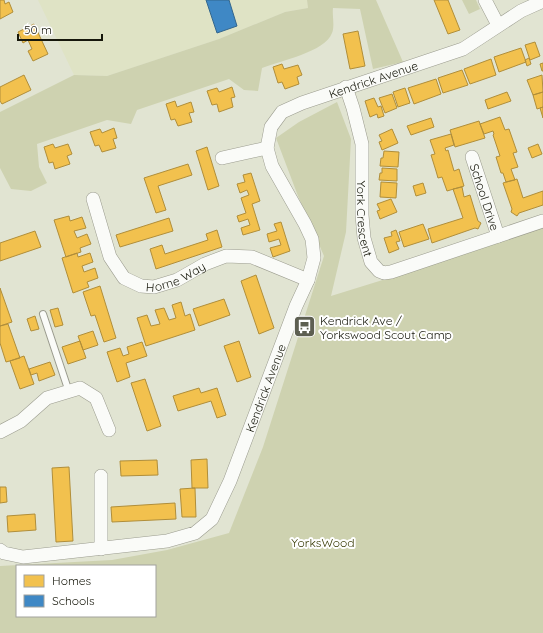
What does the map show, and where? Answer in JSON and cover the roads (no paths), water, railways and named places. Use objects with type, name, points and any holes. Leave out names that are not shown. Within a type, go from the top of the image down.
[{"type":"street","points":[[485,0],[498,25]]},
{"type":"street","name":"Kendrick Avenue","points":[[0,550],[4,553],[23,557],[167,541],[195,533],[212,519],[230,481],[296,306],[308,280],[314,258],[312,239],[272,166],[267,148],[271,127],[282,112],[302,103],[463,49],[521,11],[543,1]]},
{"type":"street","name":"York Crescent","points":[[346,87],[362,144],[362,214],[364,238],[371,262],[379,271],[384,273],[391,272],[543,221]]},
{"type":"street","points":[[222,158],[267,148]]},
{"type":"street","name":"School Drive","points":[[472,157],[498,236]]},
{"type":"street","name":"Horne Way","points":[[93,199],[110,257],[124,278],[141,286],[154,287],[178,280],[205,264],[226,256],[252,257],[308,280]]},
{"type":"street","points":[[0,432],[21,421],[47,398],[80,388],[96,398],[109,430]]},
{"type":"street","points":[[100,476],[101,549]]},
{"type":"lane","points":[[43,314],[69,392]]},
{"type":"place","name":"Kendrick Ave / Yorkswood Scout Camp","points":[[304,327]]},
{"type":"park label","name":"YorksWood","points":[[323,542]]}]
